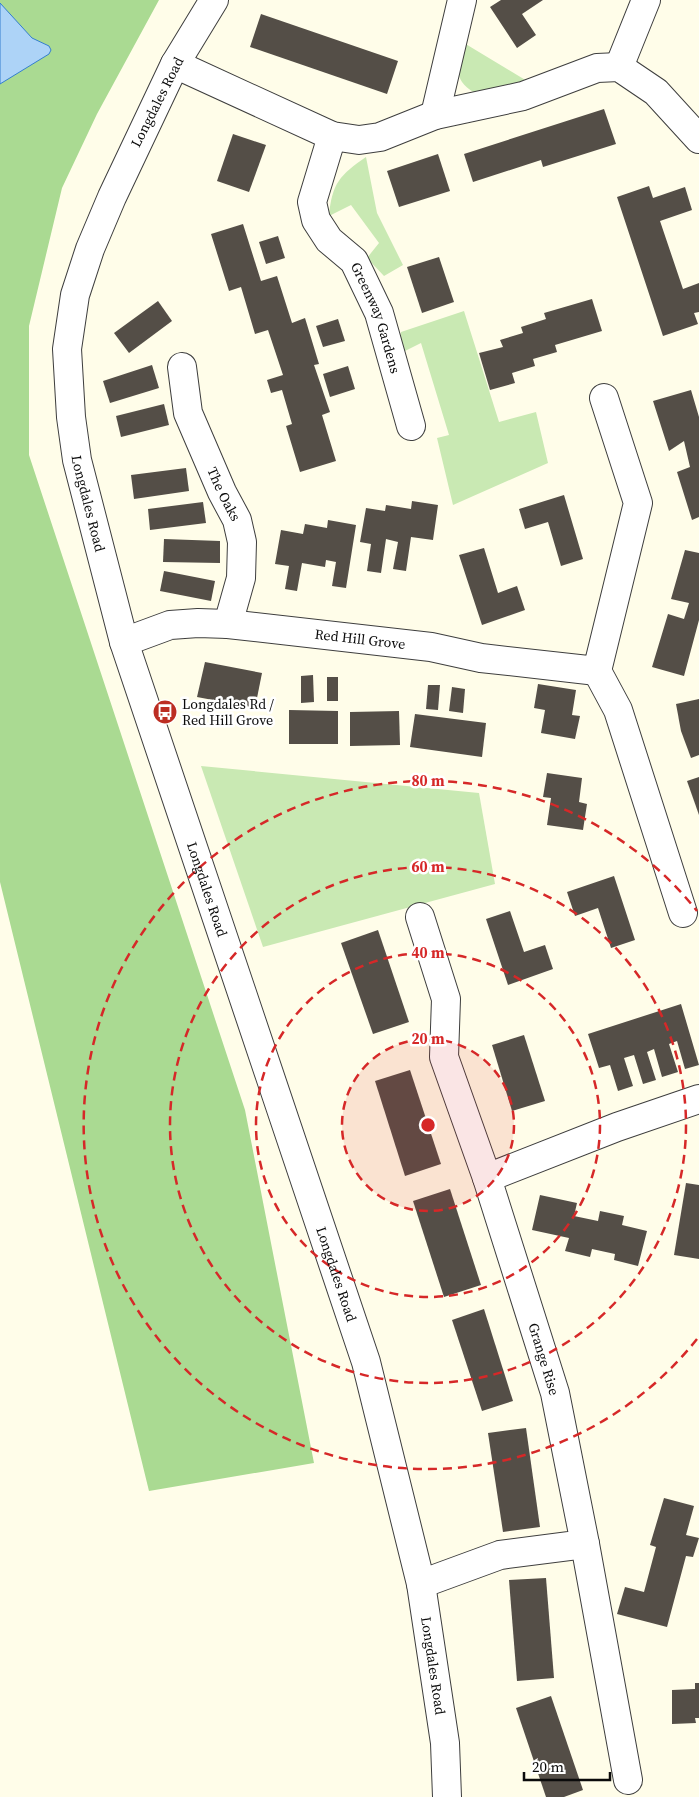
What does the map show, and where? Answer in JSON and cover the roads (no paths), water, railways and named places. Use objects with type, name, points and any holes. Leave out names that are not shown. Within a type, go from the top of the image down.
[{"type":"street","name":"Longdales Road","points":[[214,0],[175,64],[116,188],[90,249],[75,295],[67,349],[71,417],[77,460],[124,642],[366,1362],[420,1584],[444,1744],[447,1797]]},
{"type":"street","points":[[435,115],[462,0]]},
{"type":"street","points":[[619,67],[646,0]]},
{"type":"street","points":[[175,64],[332,136],[359,140],[380,138],[435,115],[523,96],[598,68],[619,67],[656,92],[699,139]]},
{"type":"street","name":"Greenway Gardens","points":[[332,136],[312,202],[316,220],[329,240],[354,261],[374,304],[411,426]]},
{"type":"street","name":"The Oaks","points":[[182,367],[188,413],[222,492],[237,520],[242,542],[241,578],[228,624]]},
{"type":"street","points":[[604,398],[638,504],[597,671],[618,710],[683,913]]},
{"type":"street","name":"Red Hill Grove","points":[[124,642],[170,625],[198,623],[228,624],[431,647],[481,658],[597,671]]},
{"type":"street","name":"Grange Rise","points":[[420,917],[446,999],[444,1057],[487,1178],[555,1393],[628,1780]]},
{"type":"street","points":[[487,1178],[617,1127],[699,1099]]},
{"type":"street","points":[[420,1584],[500,1555],[585,1544]]},
{"type":"water","points":[[0,3],[32,38],[49,46],[51,50],[49,54],[0,84]]},
{"type":"place","name":"Longdales Rd / Red Hill Grove","points":[[165,712]]}]
